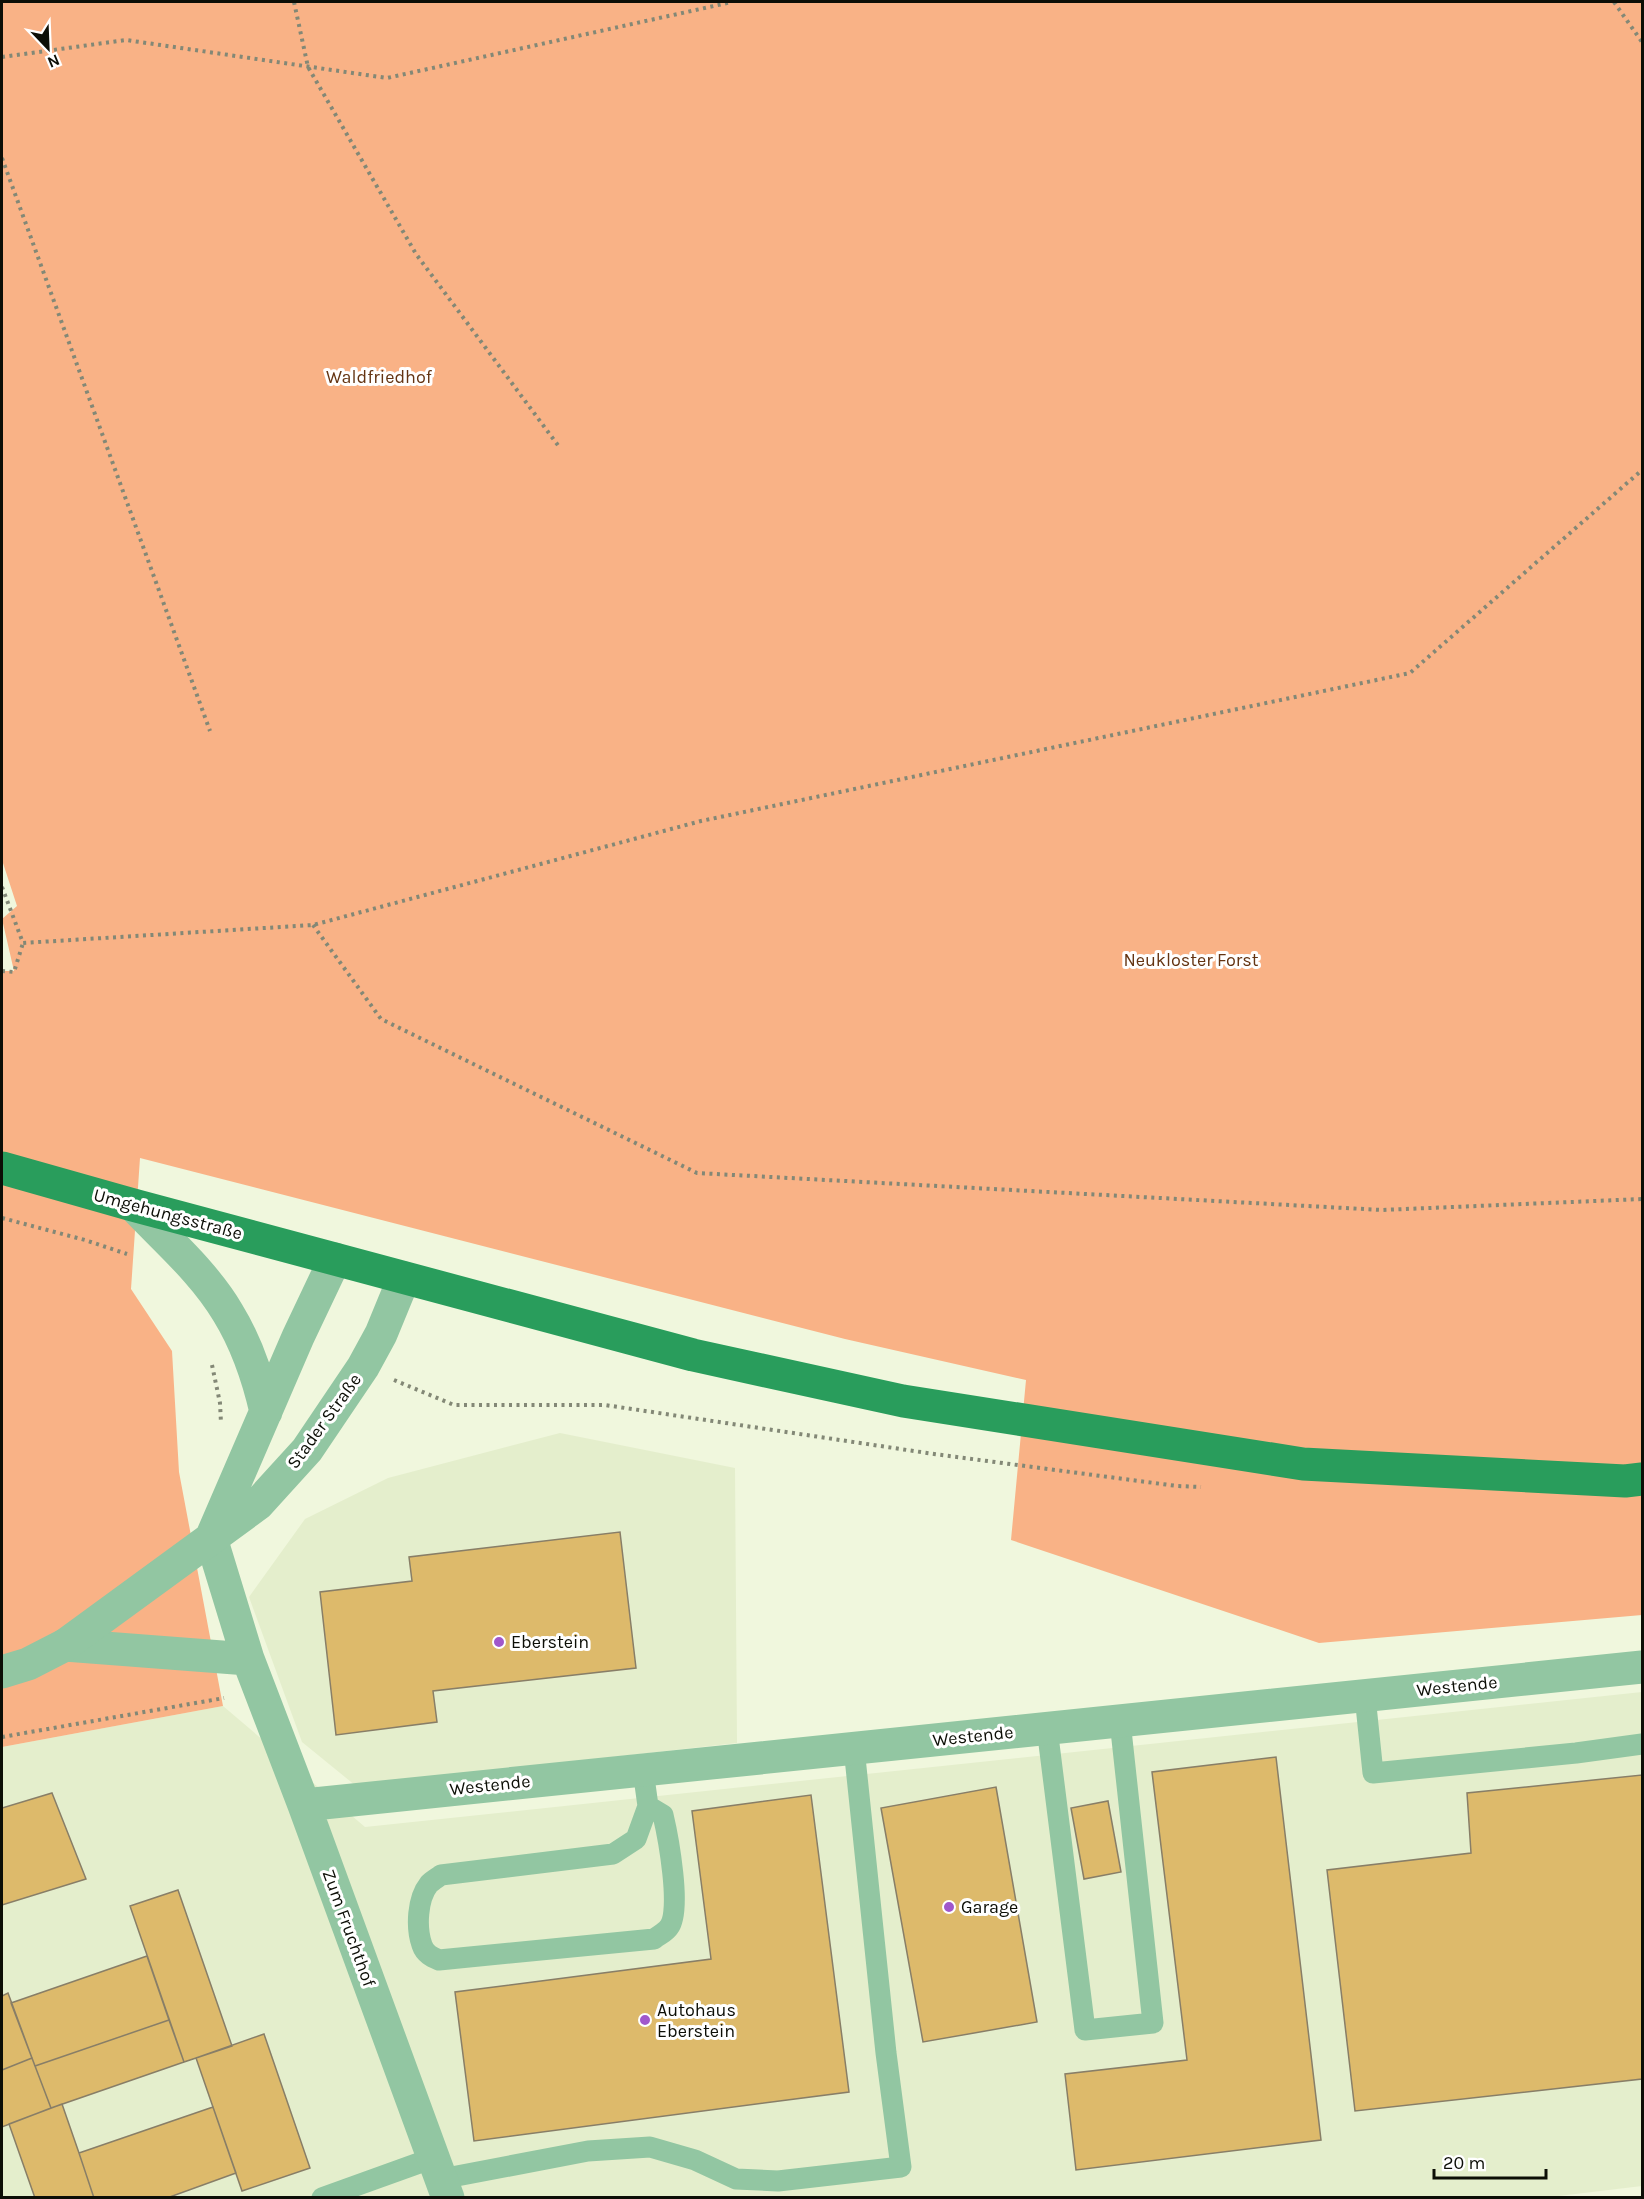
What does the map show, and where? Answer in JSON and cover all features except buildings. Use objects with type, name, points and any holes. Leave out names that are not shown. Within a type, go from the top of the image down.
[{"type":"main road","name":"Umgehungsstraße","points":[[2,1167],[133,1205],[705,1357],[892,1398],[1303,1464],[1625,1481],[1642,1479]]},
{"type":"street","points":[[133,1205],[183,1257],[228,1312],[258,1377],[266,1412]]},
{"type":"street","points":[[211,1538],[298,1337],[336,1259]]},
{"type":"street","name":"Stader Straße","points":[[2,1672],[28,1664],[64,1645],[258,1504],[307,1450],[363,1367],[381,1334],[404,1278]]},
{"type":"street","name":"Zum Fruchthof","points":[[211,1538],[248,1659],[441,2178]]},
{"type":"street","points":[[64,1645],[248,1659]]},
{"type":"street","name":"Westende","points":[[304,1805],[1642,1668]]},
{"type":"lane","points":[[1365,1696],[1373,1773],[1576,1753],[1642,1744]]},
{"type":"lane","points":[[1047,1728],[1085,2030],[1153,2023],[1120,1721]]},
{"type":"lane","points":[[322,2198],[588,2151],[650,2147],[694,2160],[736,2180],[778,2181],[901,2168],[886,2053],[854,1748]]},
{"type":"lane","points":[[643,1770],[648,1806],[636,1839],[613,1854],[441,1875],[429,1885],[422,1900],[419,1920],[422,1946],[428,1955],[440,1960],[654,1939],[669,1927],[675,1912],[669,1837],[663,1815],[648,1806]]},
{"type":"path","points":[[294,2],[308,67],[416,254],[560,448]]},
{"type":"path","points":[[2,57],[126,40],[387,78],[732,2]]},
{"type":"path","points":[[1614,2],[1642,42]]},
{"type":"path","points":[[2,158],[210,731]]},
{"type":"path","points":[[23,943],[314,925],[701,821],[1410,673],[1642,470]]},
{"type":"path","points":[[2,887],[23,943],[14,972],[2,971]]},
{"type":"path","points":[[314,925],[381,1019],[697,1173],[1382,1210],[1642,1199]]},
{"type":"path","points":[[2,1218],[124,1251],[132,1258]]},
{"type":"path","points":[[211,1361],[220,1402],[221,1432]]},
{"type":"path","points":[[2,1737],[261,1692]]},
{"type":"shaded area","points":[[560,1433],[735,1468],[737,1743],[356,1786],[302,1742],[249,1597],[305,1519],[388,1478]]},
{"type":"shaded area","points":[[1642,1692],[1642,2186],[1542,2198],[2,2198],[2,1747],[223,1706],[365,1827]]},
{"type":"green space","name":"Neukloster Forst","points":[[2,2],[1642,2],[1642,1615],[1319,1643],[1011,1540],[1026,1380],[845,1339],[140,1158],[131,1289],[172,1351],[179,1472],[223,1706],[2,1747],[2,971],[14,971],[2,919],[17,906],[2,860]]},
{"type":"place","name":"Eberstein","points":[[499,1642]]},
{"type":"place","name":"Garage","points":[[949,1907]]},
{"type":"place","name":"Autohaus Eberstein","points":[[645,2020]]},
{"type":"park label","name":"Waldfriedhof","points":[[379,377]]}]
